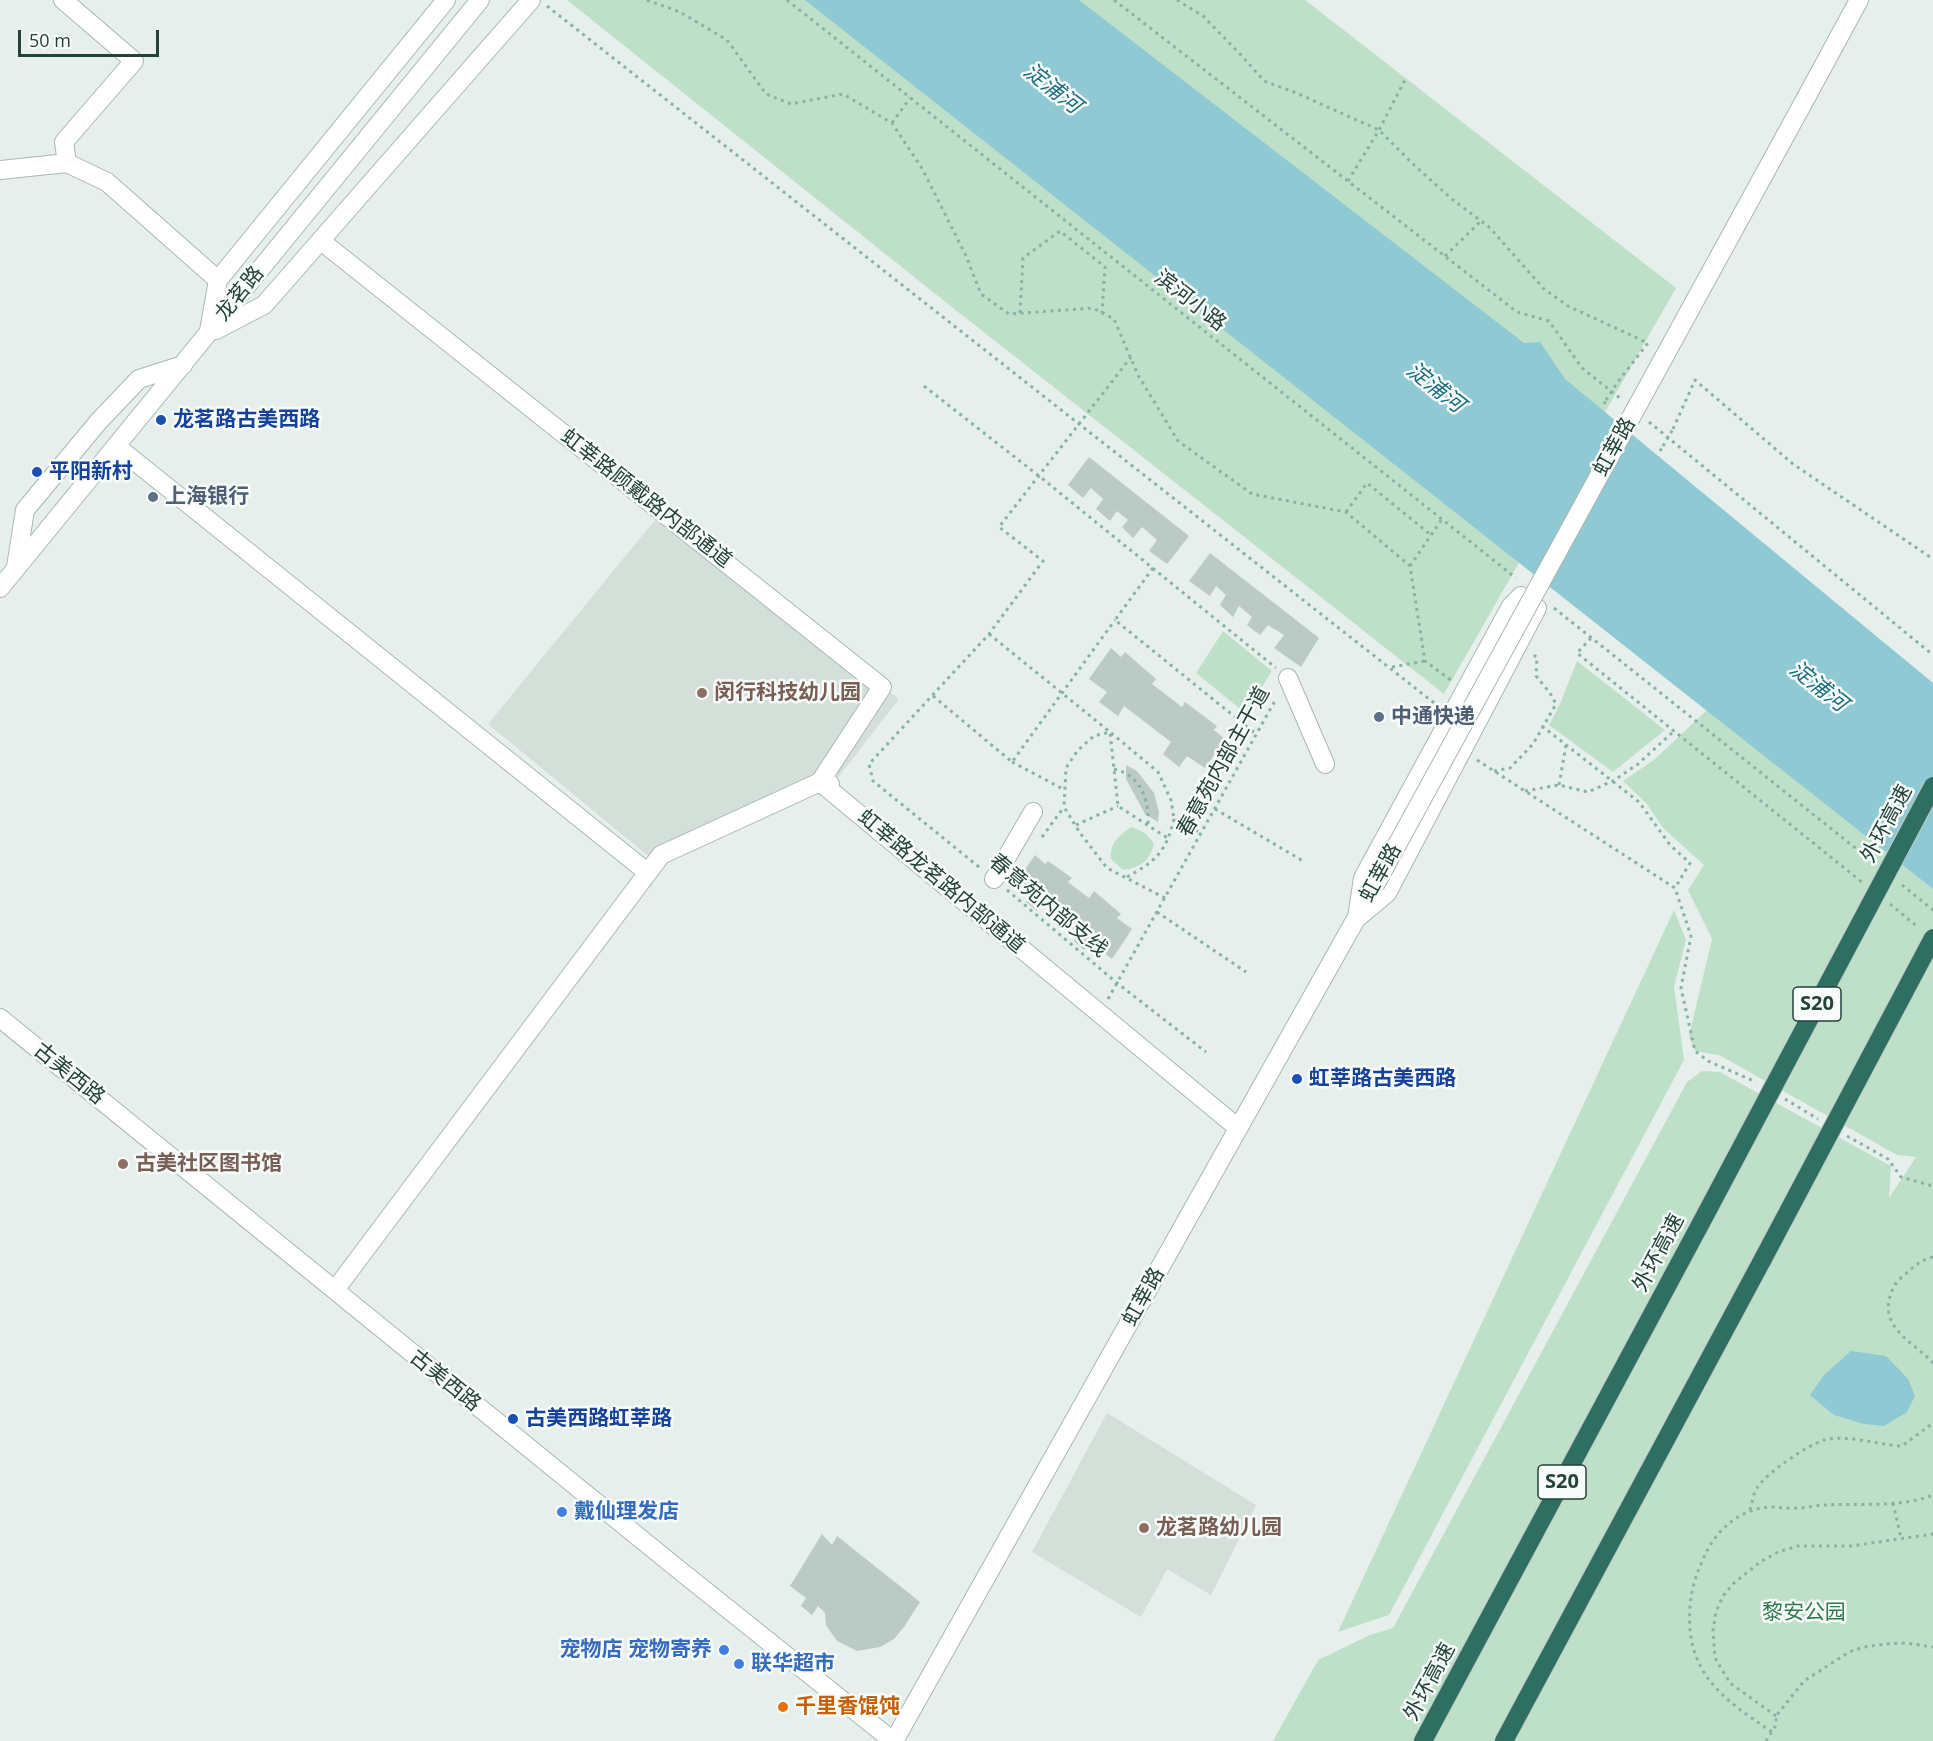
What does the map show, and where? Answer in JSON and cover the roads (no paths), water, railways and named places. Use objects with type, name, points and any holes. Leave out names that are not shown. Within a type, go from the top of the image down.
[{"type":"highway","name":"外环高速","points":[[1423,1741],[1933,786]]},
{"type":"highway","points":[[1504,1741],[1764,1257],[1928,934]]},
{"type":"street","points":[[63,0],[134,61],[64,142],[67,164]]},
{"type":"street","points":[[209,333],[218,280],[446,0]]},
{"type":"street","name":"龙茗路","points":[[0,588],[480,0]]},
{"type":"street","name":"虹莘路","points":[[894,1741],[1357,918],[1859,0]]},
{"type":"street","points":[[209,333],[264,305],[538,3]]},
{"type":"street","points":[[0,170],[67,164],[107,182],[218,280]]},
{"type":"street","name":"虹莘路顾戴路内部通道","points":[[321,241],[882,687],[826,784]]},
{"type":"street","points":[[16,568],[25,510],[99,421],[139,379],[183,365]]},
{"type":"street","points":[[116,446],[647,872]]},
{"type":"street","points":[[1521,596],[1537,608],[1387,893],[1357,918],[1363,878],[1511,606],[1521,596]]},
{"type":"street","points":[[1288,678],[1325,764]]},
{"type":"street","points":[[335,1290],[661,855],[826,784]]},
{"type":"street","name":"虹莘路龙茗路内部通道","points":[[826,784],[1238,1128]]},
{"type":"street","points":[[994,879],[1033,812]]},
{"type":"street","name":"古美西路","points":[[0,1018],[654,1550],[894,1741]]},
{"type":"water","name":"淀浦河","points":[[805,0],[1079,0],[1524,343],[1540,342],[1565,379],[1933,683],[1933,889]]},
{"type":"water","points":[[1851,1351],[1886,1356],[1908,1379],[1915,1396],[1907,1412],[1884,1426],[1864,1424],[1834,1415],[1810,1395],[1824,1375]]},
{"type":"place","name":"龙茗路古美西路","points":[[161,420]]},
{"type":"place","name":"平阳新村","points":[[37,472]]},
{"type":"place","name":"上海银行","points":[[153,497]]},
{"type":"place","name":"闵行科技幼儿园","points":[[702,693]]},
{"type":"place","name":"中通快递","points":[[1379,717]]},
{"type":"place","name":"虹莘路古美西路","points":[[1297,1079]]},
{"type":"place","name":"古美社区图书馆","points":[[123,1164]]},
{"type":"place","name":"古美西路虹莘路","points":[[513,1419]]},
{"type":"place","name":"戴仙理发店","points":[[562,1512]]},
{"type":"place","name":"龙茗路幼儿园","points":[[1144,1528]]},
{"type":"place","name":"宠物店 宠物寄养","points":[[724,1650]]},
{"type":"place","name":"联华超市","points":[[739,1664]]},
{"type":"place","name":"千里香馄饨","points":[[783,1707]]},
{"type":"park label","name":"黎安公园","points":[[1804,1613]]}]
